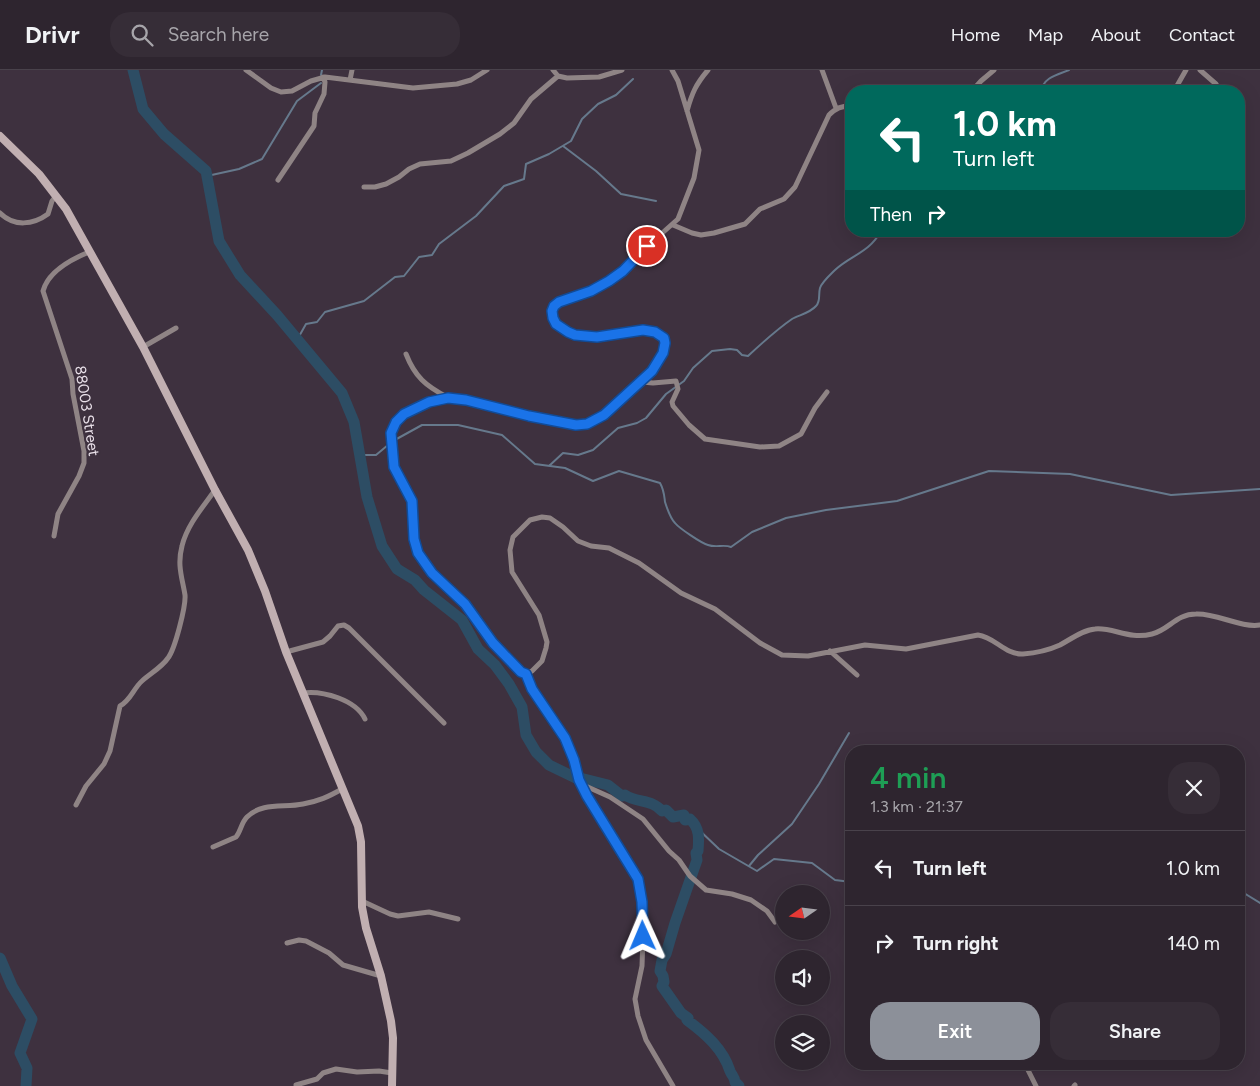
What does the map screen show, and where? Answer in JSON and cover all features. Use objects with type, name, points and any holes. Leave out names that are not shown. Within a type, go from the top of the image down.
[{"type":"street","points":[[246,70],[271,88],[281,92],[292,91],[323,77],[419,88],[463,83],[487,70]]},
{"type":"street","points":[[350,80],[352,70]]},
{"type":"street","points":[[553,70],[558,76],[567,78],[592,78],[622,70]]},
{"type":"street","points":[[672,70],[678,81],[698,144],[699,157],[694,178],[678,219],[623,271],[591,291],[559,302],[552,311],[556,324],[575,335],[597,337],[643,330],[661,335],[665,343],[663,353],[653,370],[642,382],[600,418],[581,425],[557,422],[466,400],[448,398],[429,402],[404,414],[396,422],[391,433],[394,467],[412,501],[415,545],[421,558],[432,573],[465,604],[493,643],[521,672],[526,674],[532,689],[565,738],[587,796],[638,879],[642,902],[643,936],[642,966],[635,999],[638,1016],[646,1040],[673,1086]]},
{"type":"street","points":[[687,111],[694,89],[708,70]]},
{"type":"street","points":[[822,70],[836,108]]},
{"type":"street","points":[[977,85],[994,70]]},
{"type":"street","points":[[1177,85],[1186,70]]},
{"type":"street","points":[[1200,70],[1217,85]]},
{"type":"street","points":[[364,187],[386,184],[420,164],[451,161],[468,154],[514,123],[531,99],[558,76]]},
{"type":"street","points":[[278,180],[314,126],[315,113],[326,87],[323,77]]},
{"type":"street","points":[[673,225],[701,235],[721,231],[745,224],[760,209],[784,199],[795,188],[829,115],[836,108],[845,106]]},
{"type":"street","points":[[0,136],[39,174],[56,196],[90,252],[143,347],[215,490],[248,550],[265,591],[302,693],[358,826],[361,842],[362,901],[366,928],[381,976],[392,1021],[392,1086]]},
{"type":"street","points":[[0,213],[15,223],[35,221],[48,214],[52,201],[56,196]]},
{"type":"street","name":"88003 Street","points":[[54,536],[58,514],[81,472],[84,458],[72,380],[43,291],[46,281],[53,275],[75,258],[90,252]]},
{"type":"street","points":[[143,347],[176,328]]},
{"type":"street","points":[[406,354],[420,379],[427,386],[448,398]]},
{"type":"street","points":[[642,382],[653,384],[676,381],[678,389],[672,402],[673,406],[689,425],[705,439],[760,447],[779,446],[801,434],[815,408],[827,392]]},
{"type":"street","points":[[76,805],[86,786],[104,764],[110,752],[120,706],[128,701],[140,683],[164,662],[173,651],[185,606],[180,573],[184,537],[215,490]]},
{"type":"street","points":[[526,674],[542,661],[547,642],[539,615],[512,572],[510,550],[513,537],[530,520],[542,517],[550,518],[578,541],[591,546],[608,548],[639,563],[681,593],[715,609],[760,642],[782,655],[808,656],[872,645],[906,649],[978,635],[986,637],[1009,651],[1025,654],[1059,646],[1095,629],[1134,636],[1150,635],[1163,630],[1181,617],[1198,614],[1260,625]]},
{"type":"street","points":[[286,652],[319,644],[330,636],[338,626],[344,625],[444,723]]},
{"type":"street","points":[[830,651],[857,675]]},
{"type":"street","points":[[302,693],[310,692],[346,702],[358,708],[365,719]]},
{"type":"street","points":[[581,783],[610,797],[643,819],[679,860],[691,877],[706,890],[732,894],[751,900],[767,911],[775,922]]},
{"type":"street","points":[[213,847],[236,837],[245,818],[257,810],[274,805],[311,802],[330,797],[342,789]]},
{"type":"street","points":[[362,901],[398,916],[429,912],[458,919]]},
{"type":"street","points":[[287,942],[306,941],[329,954],[343,965],[381,976]]},
{"type":"street","points":[[296,1085],[316,1079],[323,1073],[336,1068],[357,1072],[392,1072]]},
{"type":"street","points":[[1028,1070],[1036,1086]]},
{"type":"waterway","points":[[133,70],[143,109],[164,134],[206,171],[219,241],[240,275],[277,315],[342,393],[354,422],[367,497],[382,546],[397,569],[415,580],[424,590],[462,620],[478,649],[495,665],[509,684],[522,707],[526,735],[536,752],[549,765],[578,779]]},
{"type":"waterway","points":[[321,75],[322,70]]},
{"type":"waterway","points":[[1044,85],[1056,75],[1069,70]]},
{"type":"waterway","points":[[297,340],[306,324],[317,322],[325,312],[364,301],[395,277],[404,276],[419,257],[432,255],[439,244],[476,216],[504,186],[524,179],[526,164],[549,154],[571,141],[582,119],[598,104],[616,95],[633,79]]},
{"type":"waterway","points":[[207,176],[239,169],[262,159],[297,101],[321,83]]},
{"type":"waterway","points":[[563,146],[596,171],[621,194],[656,201]]},
{"type":"waterway","points":[[549,466],[563,453],[578,455],[593,450],[618,428],[637,423],[646,418],[666,394],[684,381],[693,368],[712,351],[730,349],[737,350],[742,355],[748,356],[786,323],[814,308],[818,304],[820,288],[824,281],[841,265],[871,244],[877,237]]},
{"type":"waterway","points":[[393,441],[422,425],[458,425],[502,435],[535,464],[565,468],[593,481],[619,471],[660,483],[665,502],[675,523],[685,532],[708,545],[731,547],[752,532],[786,518],[826,510],[897,501],[989,471],[1070,474],[1171,495],[1260,489]]},
{"type":"waterway","points":[[359,455],[376,455],[388,445]]},
{"type":"waterway","points":[[749,866],[758,855],[792,824],[819,784],[849,733]]},
{"type":"waterway","points":[[580,778],[608,785],[622,796],[625,795],[654,805],[662,811],[666,810],[673,817],[684,815],[685,820],[690,819],[696,826],[699,838],[698,851],[696,853],[697,860],[666,954],[662,960],[660,971],[664,982],[662,986],[681,1013],[688,1018],[687,1020],[707,1036],[718,1049],[727,1063],[735,1082],[739,1086]]},
{"type":"waterway","points":[[697,828],[719,849],[757,871],[774,859],[812,863],[835,880],[845,881]]},
{"type":"waterway","points":[[1245,894],[1260,903]]},
{"type":"waterway","points":[[0,958],[12,986],[32,1019],[20,1053],[27,1068],[26,1086]]},
{"type":"route","points":[[643,936],[642,902],[638,879],[587,796],[579,780],[574,760],[565,738],[532,689],[526,674],[521,672],[493,643],[465,604],[432,573],[418,553],[414,539],[414,510],[412,501],[392,464],[390,438],[400,416],[429,402],[448,398],[466,400],[529,416],[576,425],[587,424],[600,418],[650,374],[665,348],[664,338],[655,332],[643,330],[597,337],[575,335],[556,324],[552,311],[559,302],[599,288],[623,271],[647,246]]}]
